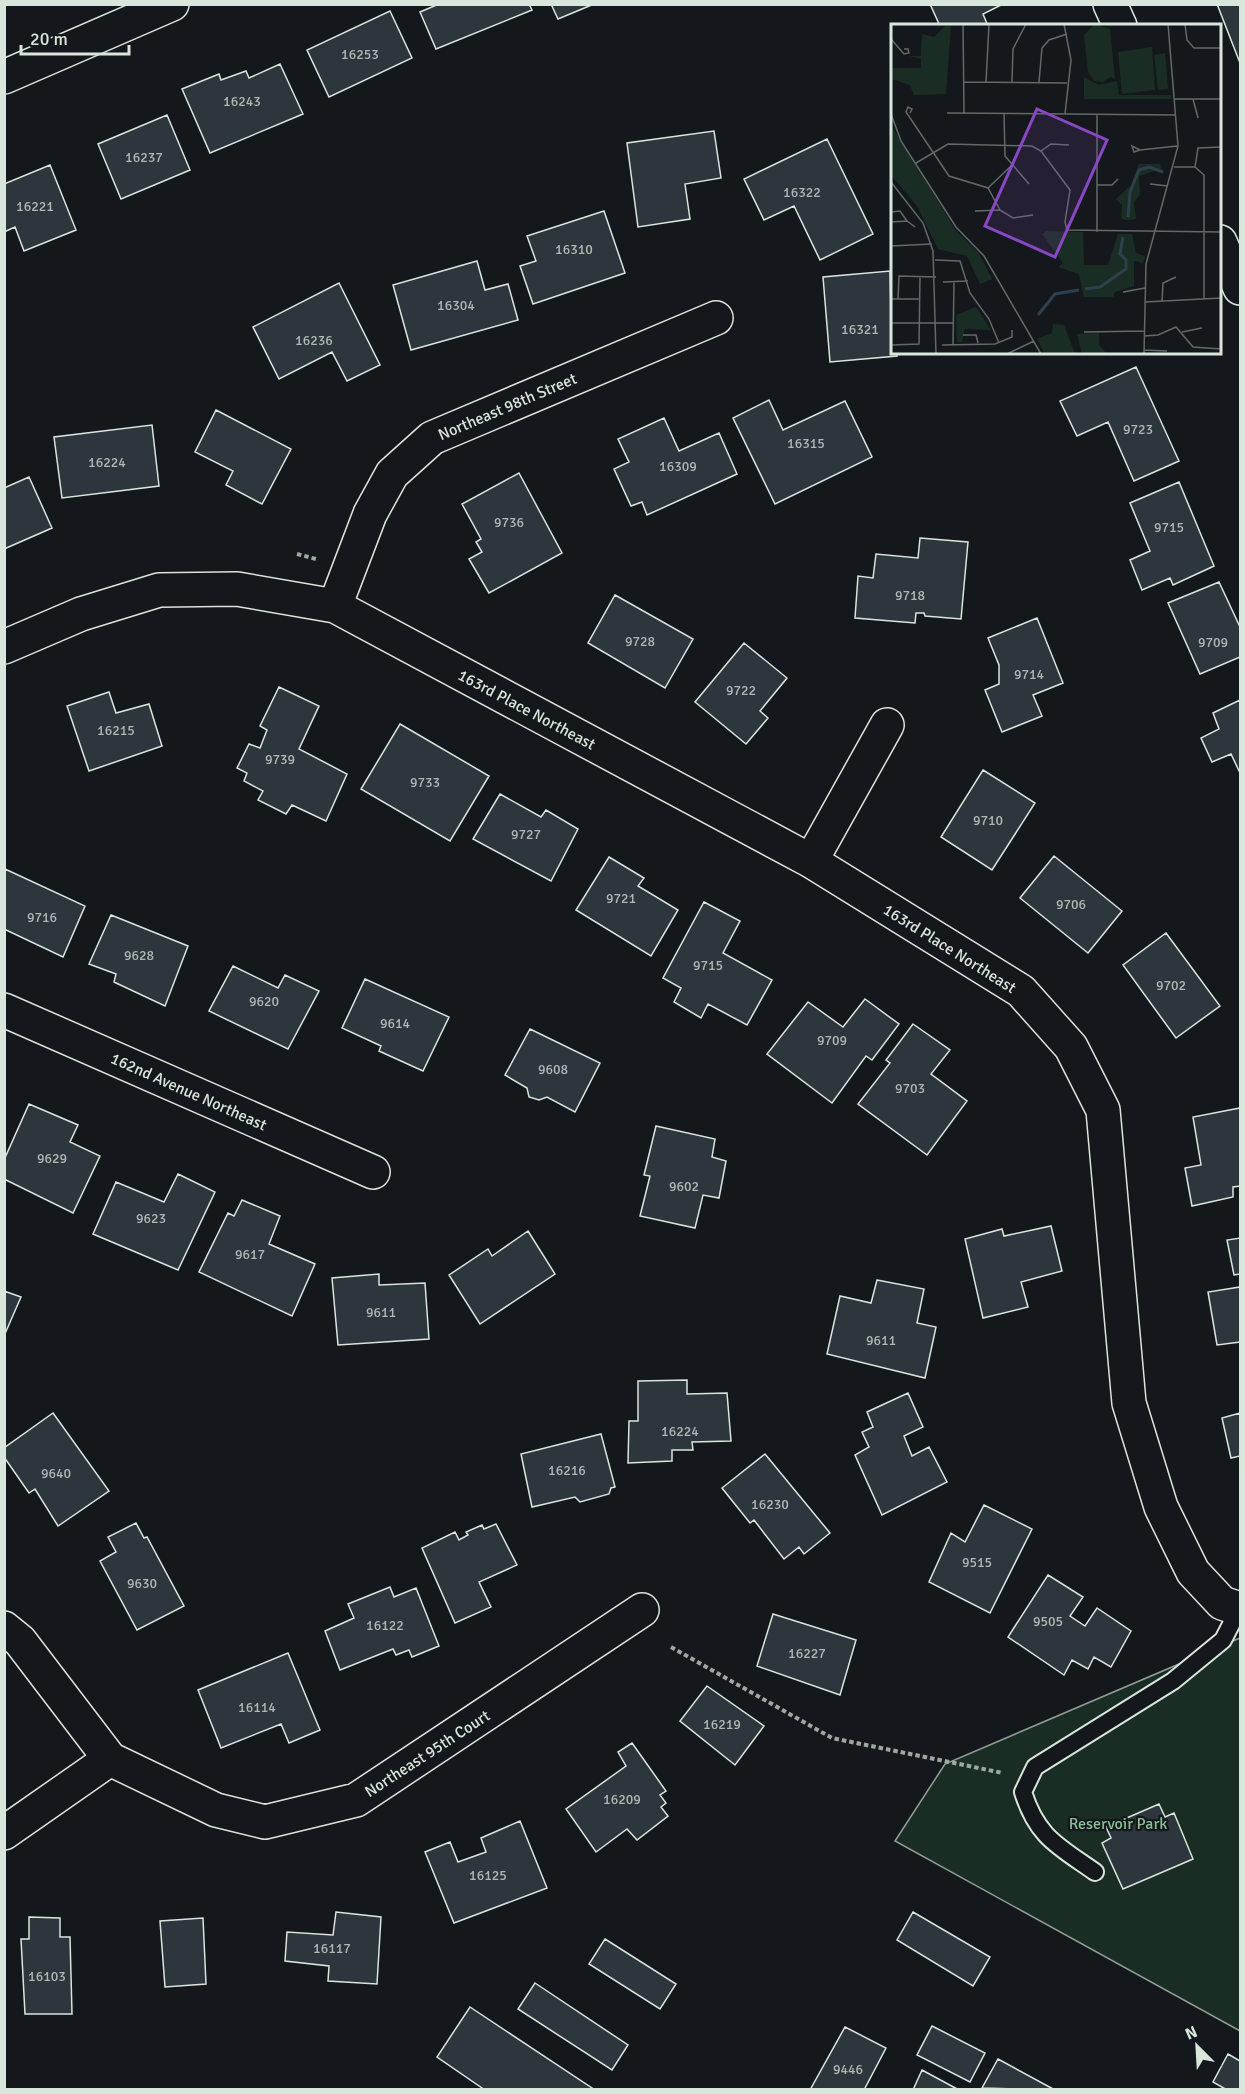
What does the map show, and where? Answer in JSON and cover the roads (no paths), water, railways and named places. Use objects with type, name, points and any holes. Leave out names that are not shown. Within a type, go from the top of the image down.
[{"type":"street","points":[[4,77],[172,4]]},
{"type":"street","points":[[1110,4],[1119,24]]},
{"type":"street","points":[[1221,244],[1240,288]]},
{"type":"street","name":"Northeast 98th Street","points":[[335,606],[370,514],[392,474],[432,438],[716,318]]},
{"type":"street","points":[[4,647],[81,614],[159,590],[237,589],[335,606]]},
{"type":"street","name":"163rd Place Northeast","points":[[335,606],[811,861],[1021,991],[1071,1047],[1102,1110],[1129,1403],[1161,1507],[1193,1572],[1222,1603],[1240,1609]]},
{"type":"street","points":[[811,861],[887,725]]},
{"type":"street","name":"162nd Avenue Northeast","points":[[4,1010],[373,1172]]},
{"type":"street","name":"Northeast 95th Court","points":[[110,1759],[216,1810],[264,1822],[356,1800],[642,1610]]},
{"type":"street","points":[[4,1628],[20,1641],[110,1759],[4,1833]]},
{"type":"lane","points":[[1095,1872],[1045,1837],[1029,1811],[1023,1792],[1035,1767],[1173,1681],[1223,1640],[1240,1609]]},
{"type":"park label","name":"Reservoir Park","points":[[1118,1823]]}]
